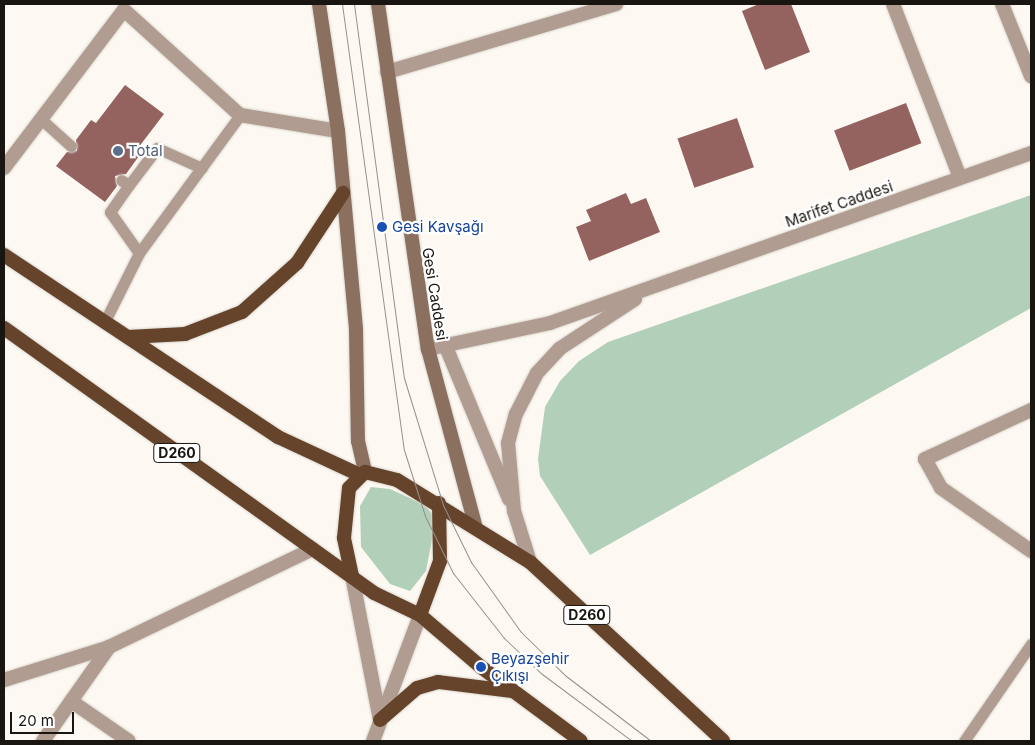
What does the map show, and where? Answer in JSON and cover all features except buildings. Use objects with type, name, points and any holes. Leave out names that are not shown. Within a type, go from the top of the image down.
[{"type":"highway","points":[[125,337],[185,334],[242,312],[297,263],[343,193]]},
{"type":"highway","points":[[4,255],[278,437],[363,474],[397,480],[439,503],[440,561],[420,614]]},
{"type":"highway","name":"D260","points":[[4,328],[352,576]]},
{"type":"highway","points":[[363,474],[349,488],[343,513],[352,576],[374,593],[420,614],[514,692],[581,741]]},
{"type":"highway","name":"D260","points":[[439,503],[530,562],[723,741]]},
{"type":"highway","points":[[380,720],[417,688],[438,682],[514,692]]},
{"type":"main road","points":[[319,4],[338,131],[356,330],[358,431],[363,474]]},
{"type":"main road","name":"Gesi Caddesi","points":[[378,4],[428,349],[475,525]]},
{"type":"street","points":[[387,72],[616,4]]},
{"type":"street","points":[[893,4],[960,178]]},
{"type":"street","points":[[1002,4],[1031,76]]},
{"type":"street","points":[[4,168],[42,120],[123,6],[240,115],[338,131]]},
{"type":"street","name":"Marifet Caddesi","points":[[657,285],[1031,153]]},
{"type":"street","points":[[428,349],[446,348],[550,323],[657,285]]},
{"type":"street","points":[[514,512],[508,443],[516,414],[537,373],[571,339],[657,285]]},
{"type":"street","points":[[446,348],[514,512],[530,562]]},
{"type":"street","points":[[1031,410],[925,459],[941,488],[1031,551]]},
{"type":"street","points":[[4,680],[109,648],[313,549]]},
{"type":"street","points":[[352,576],[380,720]]},
{"type":"street","points":[[373,741],[420,614]]},
{"type":"street","points":[[42,741],[109,648]]},
{"type":"street","points":[[71,701],[129,741]]},
{"type":"lane","points":[[104,323],[139,253],[240,115]]},
{"type":"lane","points":[[42,120],[72,146]]},
{"type":"lane","points":[[139,253],[110,212],[125,183],[157,148],[202,168]]},
{"type":"lane","points":[[964,741],[1031,644]]},
{"type":"green space","points":[[1031,195],[1031,308],[590,555],[540,476],[538,459],[545,407],[560,381],[579,361],[608,342]]},
{"type":"green space","points":[[371,487],[390,489],[425,505],[436,519],[426,571],[410,591],[390,584],[361,547],[360,506]]},
{"type":"tram line","points":[[342,4],[404,450],[425,516],[453,573],[504,638],[542,674],[632,741]]},
{"type":"tram line","points":[[354,4],[404,378],[443,505],[471,562],[521,632],[566,676],[651,741]]},
{"type":"place","name":"Total","points":[[118,151]]},
{"type":"place","name":"Gesi Kavşağı","points":[[382,227]]},
{"type":"place","name":"Beyazşehir Çıkışı","points":[[481,667]]}]
